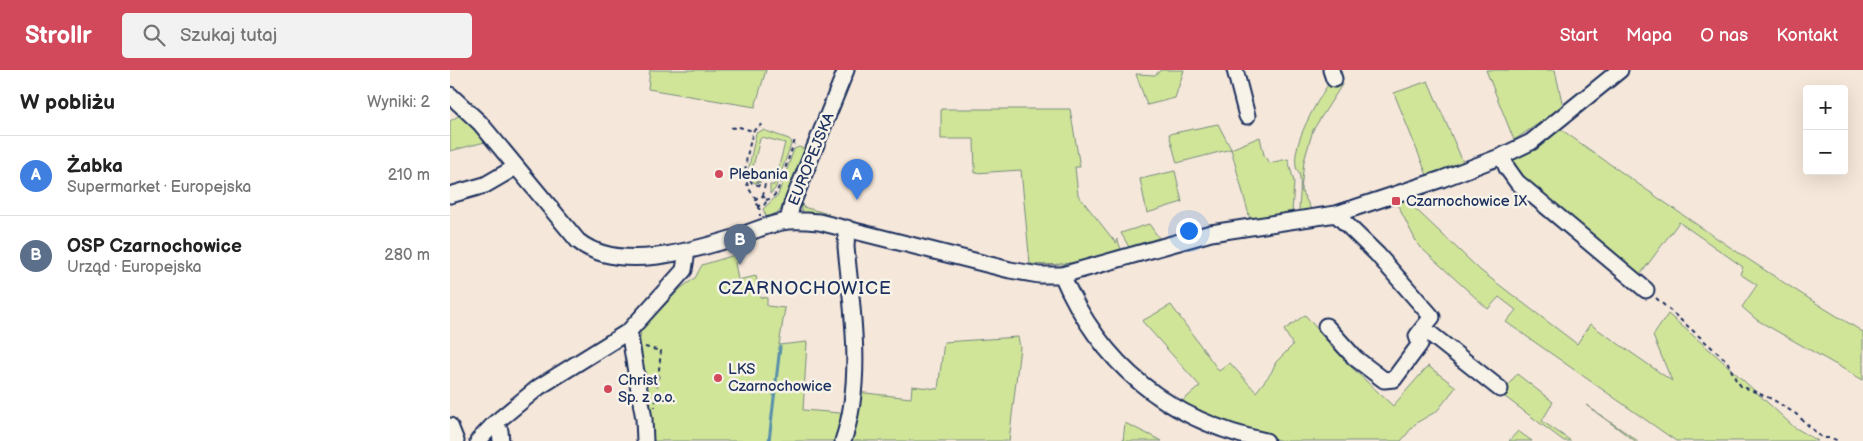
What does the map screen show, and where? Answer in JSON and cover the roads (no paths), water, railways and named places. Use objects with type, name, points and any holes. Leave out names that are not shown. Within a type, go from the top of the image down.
[{"type":"street","name":"EUROPEJSKA","points":[[788,221],[792,204],[846,70]]},
{"type":"street","points":[[1235,70],[1247,116]]},
{"type":"street","points":[[450,95],[480,123],[557,217],[588,248],[617,258],[687,251],[788,221],[819,222],[1010,270],[1039,275],[1062,274],[1211,233],[1336,214],[1502,156],[1531,142],[1620,70]]},
{"type":"street","points":[[1502,156],[1506,168],[1533,198],[1646,290]]},
{"type":"street","points":[[450,195],[484,184],[516,167]]},
{"type":"street","points":[[1326,326],[1355,358],[1384,380],[1394,379],[1420,344],[1418,336],[1432,317],[1377,254],[1336,214]]},
{"type":"street","points":[[843,441],[850,420],[854,368],[847,228]]},
{"type":"street","points":[[478,441],[495,423],[539,387],[629,331],[684,270],[687,251]]},
{"type":"street","points":[[1062,274],[1092,332],[1120,366],[1149,392],[1178,409],[1236,435],[1266,441]]},
{"type":"street","points":[[1423,328],[1500,389]]},
{"type":"street","points":[[629,331],[646,441]]},
{"type":"street","points":[[495,423],[500,431],[501,441]]},
{"type":"street","points":[[450,426],[456,441]]},
{"type":"waterway","points":[[769,441],[780,347]]},
{"type":"place","name":"Plebania","points":[[719,174]]},
{"type":"place","name":"Żabka","points":[[857,200]]},
{"type":"place","name":"Czarnochowice IX","points":[[1396,201]]},
{"type":"place","name":"OSP Czarnochowice","points":[[740,265]]},
{"type":"place","name":"LKS Czarnochowice","points":[[718,378]]},
{"type":"place","name":"Christ Sp. z o.o.","points":[[608,389]]},
{"type":"district","name":"CZARNOCHOWICE","points":[[805,288]]}]
